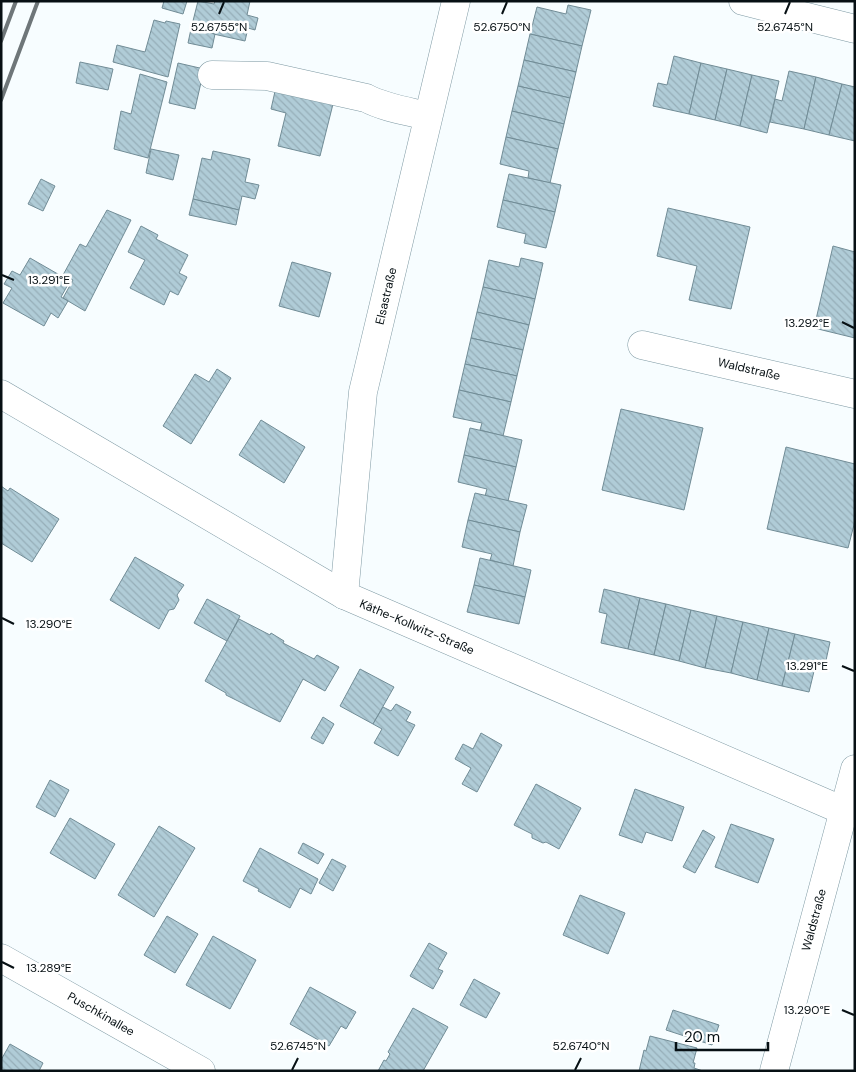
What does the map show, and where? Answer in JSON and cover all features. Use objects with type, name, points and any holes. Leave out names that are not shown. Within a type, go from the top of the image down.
[{"type":"street","name":"Elsastraße","points":[[344,595],[364,392],[456,1]]},
{"type":"street","points":[[743,1],[842,18]]},
{"type":"street","points":[[212,75],[267,76],[366,98],[375,103],[428,116]]},
{"type":"street","name":"Waldstraße","points":[[642,345],[855,394]]},
{"type":"street","name":"Käthe-Kollwitz-Straße","points":[[1,394],[344,595],[849,812]]},
{"type":"street","name":"Waldstraße","points":[[774,1071],[849,812],[855,769]]},
{"type":"street","name":"Puschkinallee","points":[[1,958],[200,1071]]},
{"type":"building","points":[[164,1],[187,1],[183,14],[162,8]]},
{"type":"building","points":[[198,1],[214,4],[215,1],[250,1],[247,15],[258,18],[255,30],[248,28],[245,41],[191,29]]},
{"type":"building","points":[[568,5],[591,10],[582,46],[530,34],[537,7],[566,14]]},
{"type":"building","points":[[154,20],[180,24],[168,77],[113,62],[117,45],[145,52]]},
{"type":"building","points":[[191,29],[215,34],[212,48],[188,43]]},
{"type":"building","points":[[530,34],[582,46],[576,72],[524,60]]},
{"type":"building","points":[[674,56],[701,63],[689,114],[653,106],[658,83],[667,85]]},
{"type":"building","points":[[524,60],[576,72],[570,98],[518,86]]},
{"type":"building","points":[[80,62],[113,69],[108,90],[76,83]]},
{"type":"building","points":[[178,63],[204,69],[195,109],[169,103]]},
{"type":"building","points":[[701,63],[727,69],[715,120],[689,114]]},
{"type":"building","points":[[727,69],[752,75],[740,126],[715,120]]},
{"type":"building","points":[[789,71],[816,77],[804,129],[770,122],[775,99],[782,101]]},
{"type":"building","points":[[140,74],[167,82],[148,158],[114,149],[121,111],[131,114]]},
{"type":"building","points":[[752,75],[779,81],[767,133],[740,126]]},
{"type":"building","points":[[816,77],[842,84],[829,135],[804,129]]},
{"type":"building","points":[[842,84],[855,87],[855,141],[829,135]]},
{"type":"building","points":[[518,86],[570,98],[564,124],[512,111]]},
{"type":"building","points":[[276,87],[334,100],[320,156],[278,146],[286,113],[271,109]]},
{"type":"building","points":[[512,111],[564,124],[558,149],[506,137]]},
{"type":"building","points":[[506,137],[558,149],[550,183],[528,178],[529,171],[500,164]]},
{"type":"building","points":[[151,149],[179,155],[173,180],[146,173]]},
{"type":"building","points":[[213,151],[250,159],[245,182],[259,185],[255,199],[242,196],[239,210],[193,199],[202,158],[211,160]]},
{"type":"building","points":[[509,174],[561,185],[555,212],[503,200]]},
{"type":"building","points":[[41,179],[55,186],[43,211],[28,204]]},
{"type":"building","points":[[193,199],[239,210],[236,225],[189,215]]},
{"type":"building","points":[[503,200],[555,212],[546,248],[524,243],[526,234],[497,227]]},
{"type":"building","points":[[668,208],[750,227],[731,309],[689,300],[697,266],[657,256]]},
{"type":"building","points":[[107,210],[131,220],[85,311],[63,298],[73,280],[63,275],[80,244],[86,247]]},
{"type":"building","points":[[141,226],[158,235],[156,239],[188,255],[179,273],[187,277],[178,295],[170,291],[164,305],[130,288],[145,260],[128,252]]},
{"type":"building","points":[[833,246],[855,252],[855,338],[814,328]]},
{"type":"building","points":[[30,258],[70,281],[61,297],[68,301],[58,318],[51,313],[44,326],[3,303],[12,288],[4,284],[12,271],[20,275]]},
{"type":"building","points":[[521,258],[543,263],[535,299],[483,287],[489,260],[519,267]]},
{"type":"building","points":[[292,262],[331,273],[319,317],[279,306]]},
{"type":"building","points":[[483,287],[535,299],[529,325],[477,312]]},
{"type":"building","points":[[477,312],[529,325],[523,350],[471,338]]},
{"type":"building","points":[[471,338],[523,350],[517,376],[465,364]]},
{"type":"building","points":[[465,364],[517,376],[511,402],[459,390]]},
{"type":"building","points":[[217,369],[231,378],[191,444],[163,426],[195,374],[209,382]]},
{"type":"building","points":[[459,390],[511,402],[503,436],[480,430],[482,423],[453,417]]},
{"type":"building","points":[[621,409],[703,428],[684,510],[602,490]]},
{"type":"building","points":[[261,420],[305,447],[284,483],[239,455]]},
{"type":"building","points":[[470,428],[522,440],[516,467],[464,455]]},
{"type":"building","points":[[786,447],[855,464],[855,521],[848,548],[767,529]]},
{"type":"building","points":[[464,455],[516,467],[508,501],[485,496],[487,489],[458,482]]},
{"type":"building","points":[[1,486],[8,491],[10,488],[59,519],[32,562],[1,543]]},
{"type":"building","points":[[475,493],[527,505],[520,532],[468,520]]},
{"type":"building","points":[[468,520],[520,532],[513,566],[490,560],[492,554],[462,547]]},
{"type":"building","points":[[135,557],[184,585],[177,595],[179,600],[174,609],[169,610],[159,629],[110,600]]},
{"type":"building","points":[[480,558],[531,570],[525,597],[474,585]]},
{"type":"building","points":[[474,585],[525,597],[519,624],[467,612]]},
{"type":"building","points":[[604,589],[640,598],[628,649],[601,643],[607,614],[599,612]]},
{"type":"building","points":[[640,598],[666,604],[654,655],[628,649]]},
{"type":"building","points":[[207,599],[240,616],[227,641],[194,623]]},
{"type":"building","points":[[666,604],[691,610],[679,661],[654,655]]},
{"type":"building","points":[[691,610],[717,616],[705,668],[679,661]]},
{"type":"building","points":[[717,616],[743,622],[731,673],[705,668]]},
{"type":"building","points":[[239,619],[270,635],[271,633],[284,641],[283,643],[314,659],[317,655],[339,667],[325,691],[303,679],[280,722],[226,695],[226,693],[205,681]]},
{"type":"building","points":[[743,622],[769,628],[757,680],[731,673]]},
{"type":"building","points":[[769,628],[795,634],[782,686],[757,680]]},
{"type":"building","points":[[795,634],[830,642],[825,665],[816,663],[809,692],[782,686]]},
{"type":"building","points":[[360,669],[394,687],[373,724],[340,706]]},
{"type":"building","points":[[396,704],[411,712],[406,721],[415,725],[398,756],[374,743],[382,729],[373,724],[383,707],[391,711]]},
{"type":"building","points":[[323,717],[334,724],[323,744],[311,738]]},
{"type":"building","points":[[481,733],[502,745],[477,792],[462,784],[471,768],[455,759],[463,744],[473,749]]},
{"type":"building","points":[[50,780],[69,790],[55,817],[36,807]]},
{"type":"building","points":[[536,784],[581,808],[559,849],[546,842],[543,843],[532,838],[532,834],[514,825]]},
{"type":"building","points":[[635,789],[684,807],[672,841],[646,832],[642,843],[619,835]]},
{"type":"building","points":[[70,818],[115,844],[95,879],[50,853]]},
{"type":"building","points":[[731,824],[774,839],[758,883],[715,867]]},
{"type":"building","points":[[159,826],[195,848],[154,917],[118,895]]},
{"type":"building","points":[[703,830],[715,837],[695,873],[683,867]]},
{"type":"building","points":[[303,843],[324,854],[318,864],[298,853]]},
{"type":"building","points":[[260,848],[318,879],[311,894],[300,888],[290,908],[243,881]]},
{"type":"building","points":[[332,859],[346,866],[333,891],[319,883]]},
{"type":"building","points":[[580,895],[625,913],[608,954],[563,935]]},
{"type":"building","points":[[167,916],[198,934],[175,973],[144,955]]},
{"type":"building","points":[[213,936],[256,960],[230,1009],[186,985]]},
{"type":"building","points":[[429,943],[447,953],[438,969],[443,971],[433,989],[410,976]]},
{"type":"building","points":[[474,979],[500,993],[486,1018],[460,1005]]},
{"type":"building","points":[[310,987],[356,1012],[346,1029],[341,1026],[329,1046],[290,1024]]},
{"type":"building","points":[[413,1008],[448,1027],[423,1071],[378,1071],[390,1054],[388,1052]]},
{"type":"building","points":[[673,1010],[719,1025],[712,1045],[666,1030]]},
{"type":"building","points":[[650,1036],[697,1048],[693,1063],[695,1063],[694,1068],[703,1071],[639,1071],[644,1050],[646,1051]]},
{"type":"building","points":[[10,1044],[43,1063],[39,1071],[1,1071],[1,1060]]},
{"type":"railway","points":[[1,41],[16,1]]},
{"type":"railway","points":[[1,100],[38,1]]}]
